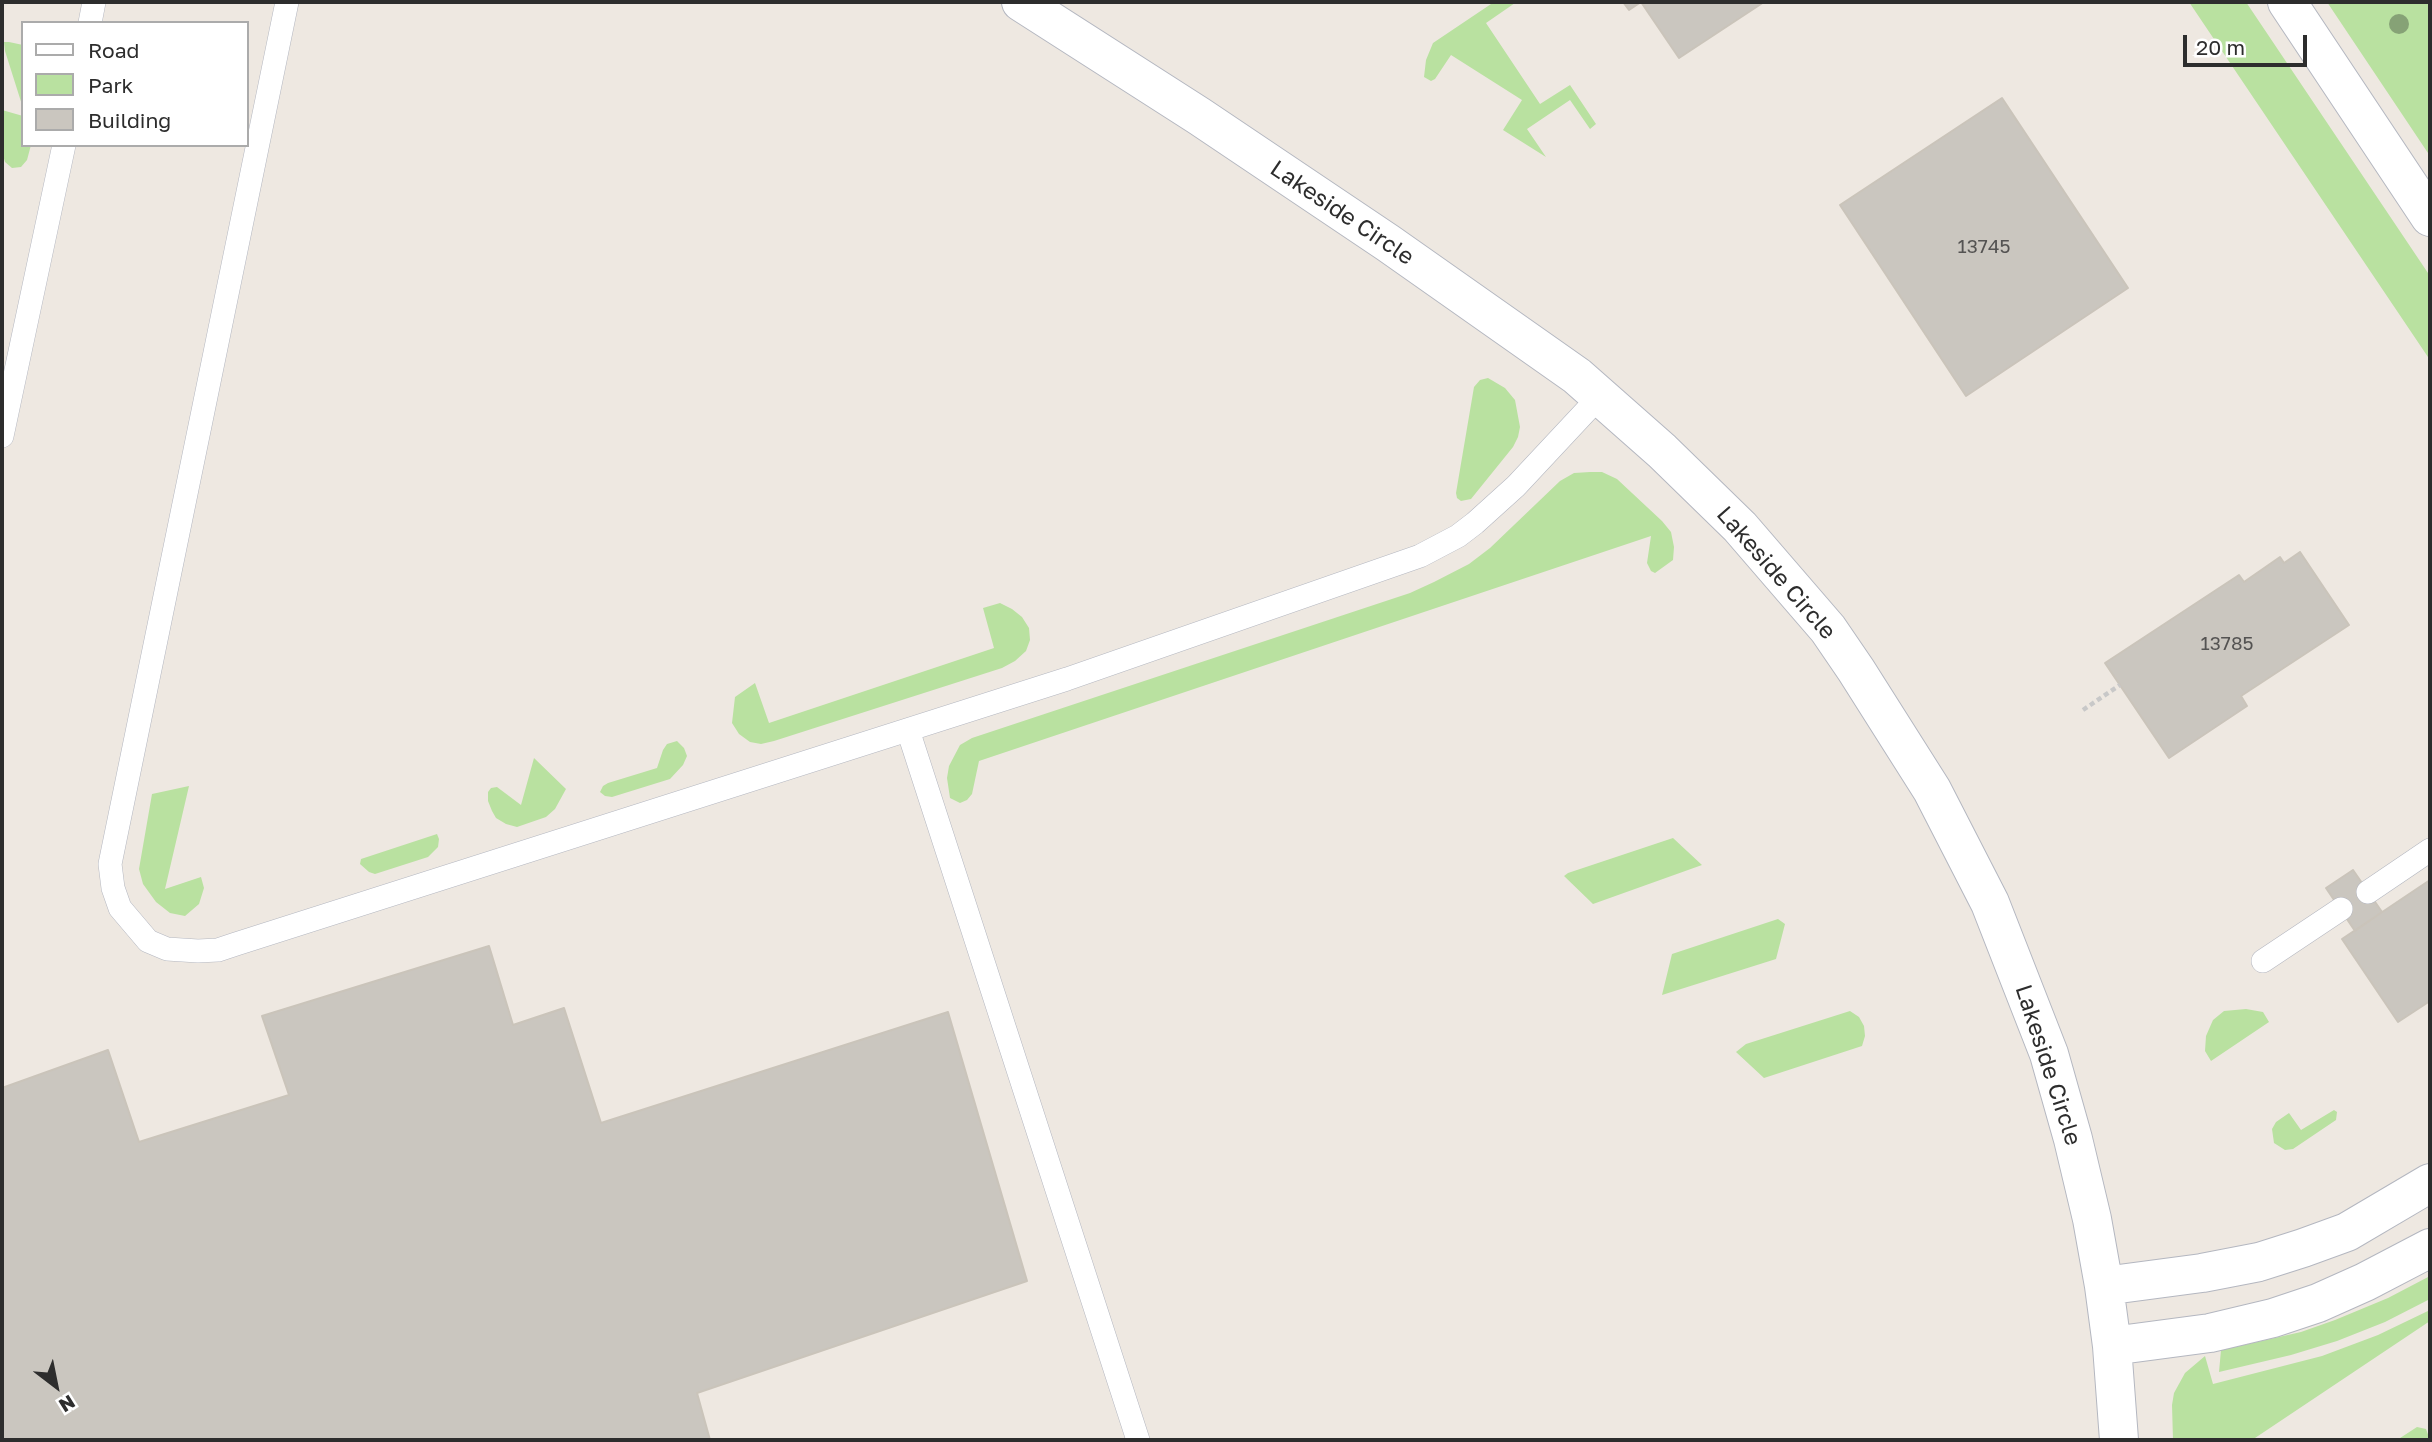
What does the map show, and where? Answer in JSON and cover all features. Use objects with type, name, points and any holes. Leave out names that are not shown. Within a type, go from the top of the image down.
[{"type":"street","name":"Lakeside Circle","points":[[1021,2],[1199,116],[1388,243],[1601,395],[1740,527],[1828,629],[1932,790],[1990,902],[2049,1054],[2092,1219],[2112,1346],[2119,1440]]},
{"type":"street","points":[[2287,2],[2430,217]]},
{"type":"street","points":[[2104,1286],[2202,1273],[2259,1262],[2347,1231],[2430,1183]]},
{"type":"street","points":[[2112,1346],[2210,1333],[2273,1318],[2318,1303],[2430,1248]]},
{"type":"lane","points":[[90,21],[94,2]]},
{"type":"lane","points":[[288,2],[110,864],[113,888],[120,908],[148,941],[167,949],[218,950],[1067,679],[1420,556],[1458,536],[1475,523],[1516,486],[1601,395]]},
{"type":"lane","points":[[2,436],[64,147]]},
{"type":"lane","points":[[908,730],[1138,1440]]},
{"type":"lane","points":[[2368,892],[2430,849]]},
{"type":"lane","points":[[2263,961],[2341,909]]},
{"type":"path","points":[[2083,710],[2120,685]]},
{"type":"green space","points":[[1494,2],[1515,3],[1486,23],[1540,104],[1570,85],[1596,124],[1590,129],[1570,100],[1527,129],[1546,157],[1503,130],[1522,100],[1451,55],[1435,79],[1431,81],[1424,77],[1426,60],[1433,43]]},
{"type":"green space","points":[[2189,2],[2246,2],[2430,276],[2430,360]]},
{"type":"green space","points":[[2327,2],[2430,2],[2430,156]]},
{"type":"green space","points":[[4,42],[21,45],[21,102],[5,51]]},
{"type":"green space","points":[[2,110],[21,115],[21,147],[30,147],[27,160],[21,167],[12,168],[5,162],[2,152]]},
{"type":"green space","points":[[1488,378],[1505,388],[1515,400],[1520,427],[1518,437],[1471,499],[1461,501],[1456,493],[1474,387],[1480,380]]},
{"type":"green space","points":[[1602,472],[1617,479],[1671,532],[1673,560],[1655,573],[1647,563],[1651,536],[979,761],[972,794],[960,803],[950,798],[947,778],[949,766],[960,745],[972,738],[1410,593],[1469,564],[1490,548],[1560,481],[1574,473]]},
{"type":"green space","points":[[1000,603],[1022,617],[1029,628],[1030,640],[1026,651],[1002,668],[761,744],[750,742],[739,734],[732,723],[735,697],[755,683],[769,723],[994,648],[983,608]]},
{"type":"green space","points":[[677,741],[687,756],[683,765],[670,779],[612,797],[600,792],[608,783],[657,768],[667,744]]},
{"type":"green space","points":[[534,758],[566,789],[555,809],[546,817],[517,827],[506,824],[496,818],[492,811],[488,792],[497,787],[521,805]]},
{"type":"green space","points":[[189,786],[165,889],[201,877],[204,888],[199,904],[185,916],[170,913],[156,902],[143,884],[139,869],[152,794]]},
{"type":"green space","points":[[437,834],[438,847],[428,857],[375,874],[360,864],[361,859]]},
{"type":"green space","points":[[1673,838],[1702,865],[1593,904],[1564,876],[1568,873]]},
{"type":"green space","points":[[1778,919],[1785,924],[1776,959],[1662,995],[1672,954]]},
{"type":"green space","points":[[2246,1009],[2263,1012],[2269,1022],[2211,1061],[2205,1051],[2206,1036],[2213,1020],[2224,1011]]},
{"type":"green space","points":[[1850,1011],[1859,1017],[1864,1026],[1862,1046],[1764,1078],[1736,1052],[1746,1044]]},
{"type":"green space","points":[[2334,1110],[2337,1112],[2336,1120],[2293,1149],[2285,1150],[2274,1143],[2272,1129],[2276,1122],[2289,1113],[2301,1130]]},
{"type":"green space","points":[[2430,1276],[2430,1299],[2385,1322],[2291,1355],[2219,1372],[2221,1350],[2301,1332],[2335,1320],[2388,1298]]},
{"type":"green space","points":[[2430,1310],[2430,1321],[2252,1440],[2173,1440],[2174,1393],[2185,1373],[2205,1356],[2213,1384],[2322,1356],[2378,1335]]},
{"type":"green space","points":[[2417,1427],[2426,1429],[2430,1440],[2397,1440]]},
{"type":"building","points":[[1623,2],[1641,2],[1629,10]]},
{"type":"building","points":[[1641,2],[1764,2],[1679,58]]},
{"type":"building","points":[[2002,98],[2128,288],[1966,396],[1840,205]]},
{"type":"building","points":[[2300,552],[2349,625],[2241,696],[2247,706],[2169,758],[2105,663],[2239,575],[2244,582],[2280,557],[2284,563]]},
{"type":"building","points":[[2353,870],[2382,912],[2355,931],[2326,888]]},
{"type":"building","points":[[2430,880],[2430,1001],[2398,1022],[2342,939]]},
{"type":"building","points":[[489,946],[513,1025],[564,1008],[601,1123],[948,1012],[1027,1281],[697,1393],[710,1440],[2,1440],[2,1088],[108,1050],[139,1142],[289,1095],[262,1016]]}]
